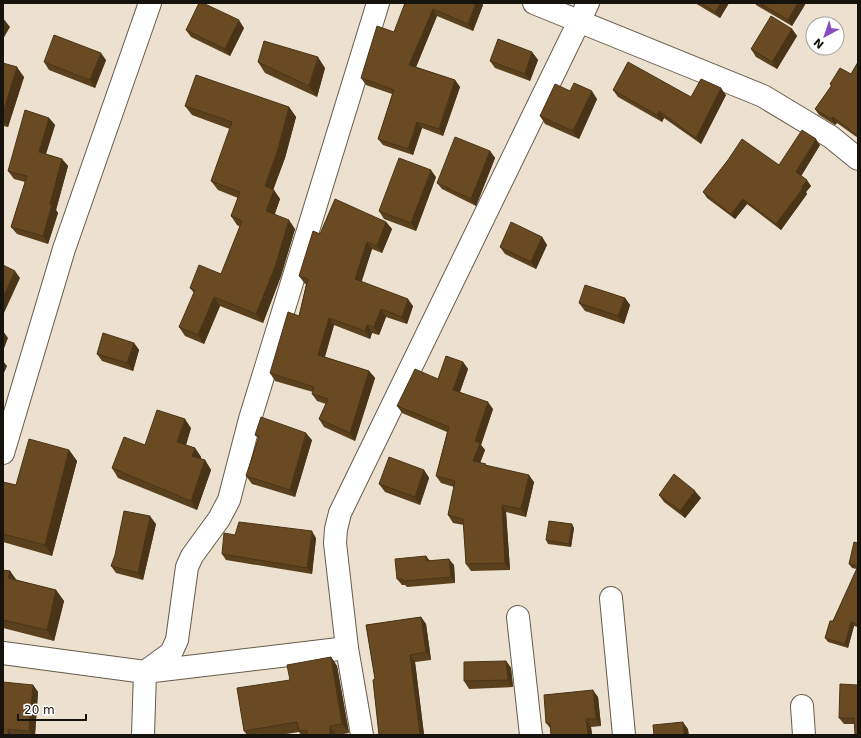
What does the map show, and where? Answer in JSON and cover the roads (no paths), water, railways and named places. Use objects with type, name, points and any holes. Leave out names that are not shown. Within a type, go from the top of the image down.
[{"type":"street","points":[[3,453],[64,249],[150,3]]},
{"type":"street","points":[[145,672],[171,653],[177,640],[188,567],[192,556],[219,519],[229,500],[250,419],[378,3]]},
{"type":"street","points":[[534,3],[583,12],[657,52],[764,96],[831,137],[858,159]]},
{"type":"street","points":[[362,735],[347,648],[335,544],[336,529],[340,513],[583,12]]},
{"type":"street","points":[[610,598],[624,735]]},
{"type":"street","points":[[518,617],[531,735]]},
{"type":"street","points":[[3,653],[145,672],[347,648]]},
{"type":"street","points":[[143,735],[145,672]]},
{"type":"street","points":[[802,706],[804,735]]}]
